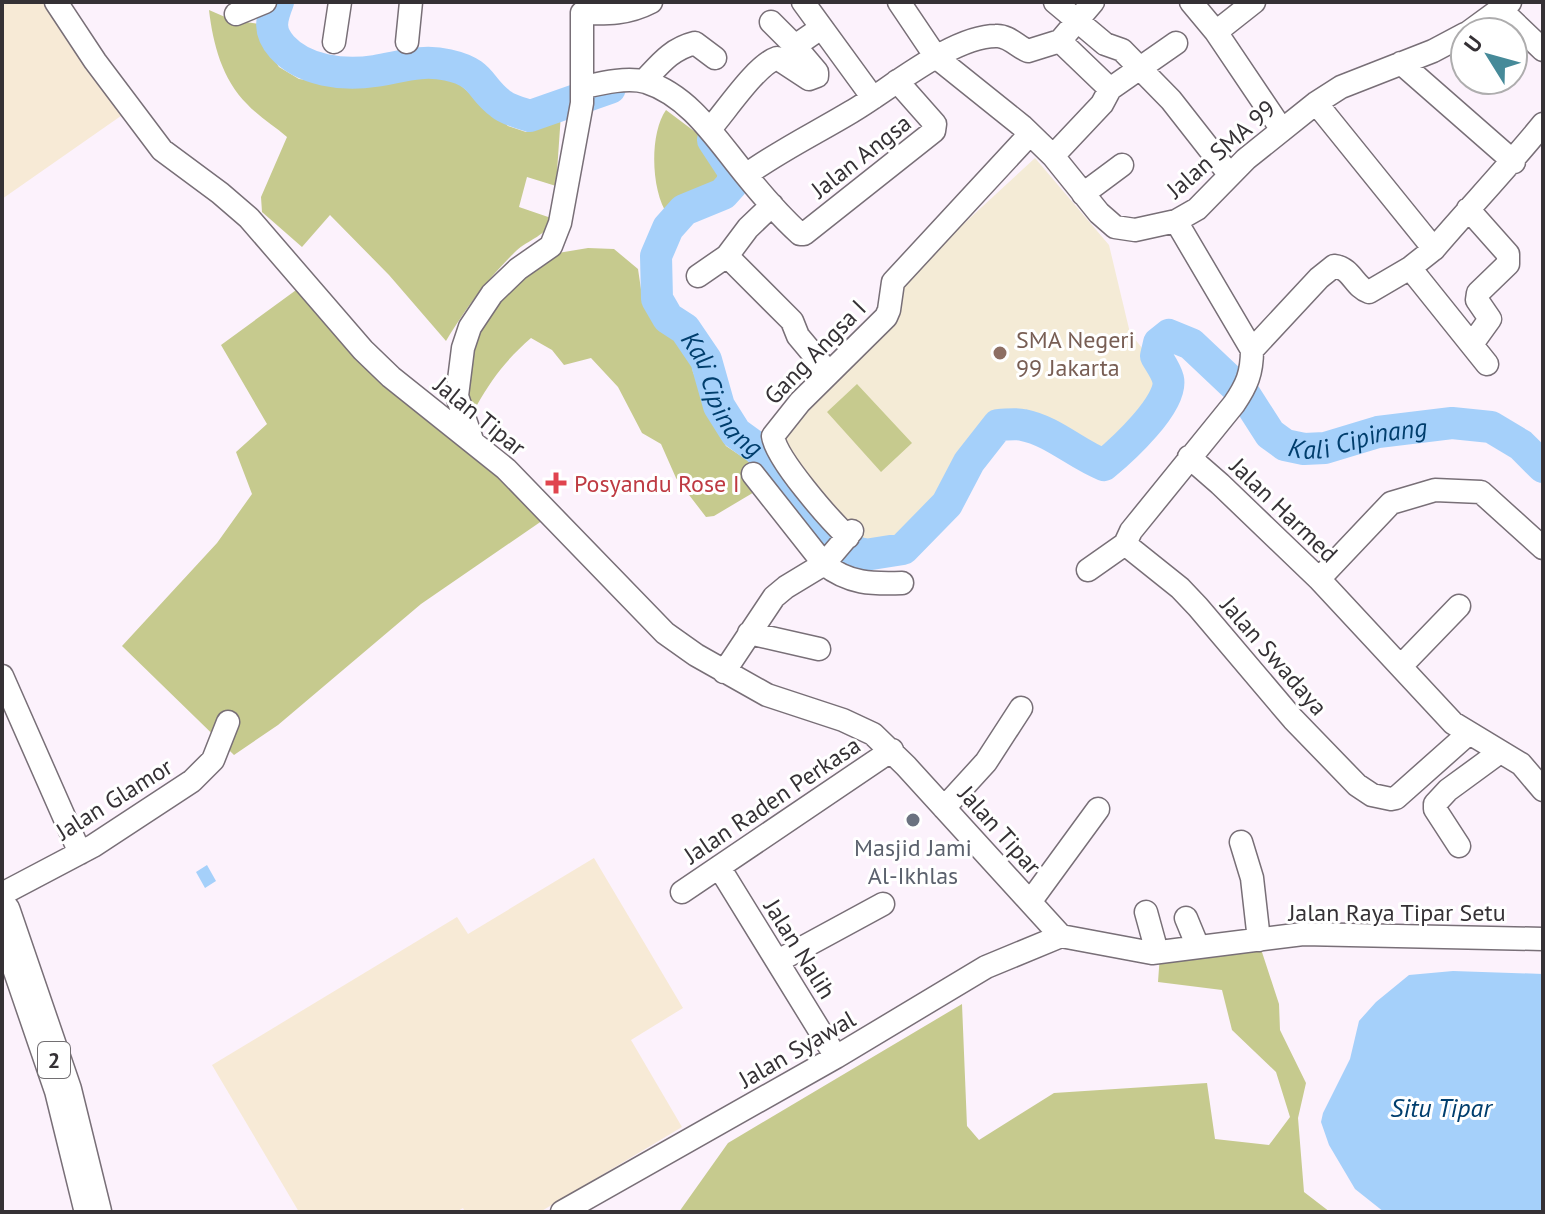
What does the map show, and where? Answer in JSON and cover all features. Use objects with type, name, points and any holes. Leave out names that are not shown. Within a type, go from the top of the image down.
[{"type":"highway","name":"2","points":[[2,912],[63,1090],[93,1212]]},
{"type":"highway","name":"2","points":[[2,966],[56,1128],[76,1212]]},
{"type":"street","name":"Jalan Tipar","points":[[56,2],[95,61],[162,150],[249,218],[363,350],[391,377],[473,441],[545,508],[665,633],[724,672],[767,695],[843,720],[873,734],[892,750],[1061,936]]},
{"type":"street","points":[[236,14],[265,2]]},
{"type":"street","points":[[334,42],[340,2]]},
{"type":"street","points":[[407,42],[411,2]]},
{"type":"street","points":[[473,441],[457,396],[466,337],[492,294],[553,241],[565,207],[583,93],[576,8],[617,14],[651,2]]},
{"type":"street","points":[[803,2],[873,98]]},
{"type":"street","name":"Jalan SMA 99","points":[[899,2],[936,57],[1030,134],[1115,227],[1135,230],[1176,221],[1197,209],[1229,174],[1316,103],[1341,87],[1449,43]]},
{"type":"street","points":[[1055,2],[1105,44],[1122,50],[1171,100],[1229,174]]},
{"type":"street","points":[[1093,2],[1060,41],[1110,89]]},
{"type":"street","points":[[1191,2],[1216,32],[1282,130]]},
{"type":"street","points":[[1216,32],[1254,2]]},
{"type":"street","points":[[1505,6],[1543,50]]},
{"type":"street","points":[[710,129],[774,58],[809,79],[817,76],[795,46],[771,22]]},
{"type":"street","points":[[795,46],[821,28]]},
{"type":"street","name":"Jalan Angsa","points":[[746,175],[936,57],[975,40],[997,35],[1028,51],[1060,41]]},
{"type":"street","points":[[583,93],[607,82],[644,81],[662,61],[695,43],[715,58]]},
{"type":"street","points":[[1053,156],[1102,104],[1110,89],[1176,43]]},
{"type":"street","points":[[1401,63],[1514,162]]},
{"type":"street","name":"Jalan Angsa","points":[[644,81],[680,102],[710,129],[772,205],[798,233],[804,234],[934,131],[935,124],[897,81]]},
{"type":"street","points":[[1316,103],[1434,249]]},
{"type":"street","points":[[1252,350],[1334,266],[1348,271],[1360,287],[1369,292],[1410,268],[1434,249],[1514,162],[1543,124]]},
{"type":"street","name":"Gang Angsa I","points":[[838,548],[830,520],[778,451],[773,436],[829,373],[886,317],[893,282],[1030,134]]},
{"type":"street","points":[[1083,194],[1122,165]]},
{"type":"street","points":[[698,276],[727,256],[748,228],[772,205]]},
{"type":"street","points":[[1468,209],[1509,259],[1508,264],[1478,293],[1477,300],[1490,319],[1472,344]]},
{"type":"street","points":[[1088,570],[1125,544],[1131,531],[1234,404],[1248,384],[1251,373],[1252,350],[1176,221]]},
{"type":"street","points":[[727,256],[792,321],[798,336],[829,373]]},
{"type":"street","points":[[1410,268],[1487,364]]},
{"type":"street","name":"Jalan Harmed","points":[[1189,457],[1319,579],[1453,723],[1521,764],[1543,790]]},
{"type":"street","points":[[753,474],[838,548],[838,574],[857,583],[902,583]]},
{"type":"street","points":[[1319,579],[1391,503],[1435,490],[1481,492],[1543,548]]},
{"type":"street","name":"Jalan Swadaya","points":[[1125,544],[1180,588],[1293,719],[1363,791],[1380,798],[1396,798],[1468,734]]},
{"type":"street","points":[[724,672],[774,597],[838,548]]},
{"type":"street","points":[[1401,666],[1459,606]]},
{"type":"street","points":[[749,633],[819,649]]},
{"type":"street","points":[[2,676],[80,853]]},
{"type":"street","points":[[944,808],[986,762],[1021,708]]},
{"type":"street","name":"Jalan Glamor","points":[[2,894],[124,827],[192,781],[213,760],[228,722]]},
{"type":"street","name":"Jalan Raden Perkasa","points":[[682,892],[892,750]]},
{"type":"street","points":[[1459,846],[1435,809],[1435,804],[1448,790],[1500,752]]},
{"type":"street","points":[[1030,902],[1098,809]]},
{"type":"street","points":[[1241,842],[1252,878],[1259,940]]},
{"type":"street","name":"Jalan Nalih","points":[[719,867],[836,1057]]},
{"type":"street","points":[[778,961],[883,904]]},
{"type":"street","points":[[1146,912],[1157,952]]},
{"type":"street","points":[[1186,918],[1198,947]]},
{"type":"street","name":"Jalan Raya Tipar Setu","points":[[1061,936],[1157,952],[1327,934],[1543,939]]},
{"type":"street","name":"Jalan Syawal","points":[[562,1212],[836,1057],[986,967],[1061,936]]},
{"type":"shaded area","points":[[2,2],[52,2],[128,111],[2,199]]},
{"type":"shaded area","name":"SMA Negeri 99 Jakarta","points":[[1035,158],[1109,245],[1130,333],[1162,377],[1161,395],[1153,411],[1139,427],[1109,453],[1093,454],[1080,450],[1038,421],[1006,416],[969,454],[913,531],[894,542],[872,545],[852,531],[813,491],[779,431],[945,241]]},
{"type":"shaded area","points":[[594,858],[683,1008],[631,1040],[682,1127],[540,1212],[465,1212],[463,1208],[456,1212],[299,1212],[212,1065],[457,917],[468,934]]},
{"type":"green space","points":[[209,10],[232,20],[260,24],[262,42],[279,67],[299,79],[337,84],[412,74],[452,78],[508,126],[526,132],[561,114],[556,186],[527,177],[519,207],[554,219],[551,225],[516,251],[495,273],[446,341],[389,275],[330,215],[302,247],[262,212],[261,197],[287,137],[251,108],[231,84],[216,48]]},
{"type":"green space","points":[[666,110],[702,137],[726,166],[721,184],[668,215],[658,192],[654,163],[657,133]]},
{"type":"green space","points":[[588,248],[614,249],[638,269],[642,296],[660,331],[682,341],[688,349],[693,372],[718,433],[726,446],[747,460],[766,485],[714,516],[706,517],[676,478],[661,444],[642,433],[618,387],[591,358],[564,365],[552,350],[531,338],[501,369],[477,405],[464,402],[470,341],[494,297],[552,254]]},
{"type":"green space","points":[[303,285],[549,516],[421,604],[278,725],[234,755],[122,646],[217,543],[252,494],[236,452],[267,424],[221,345]]},
{"type":"green space","points":[[857,384],[912,443],[881,472],[827,412]]},
{"type":"green space","points":[[1259,943],[1279,1004],[1280,1030],[1306,1083],[1298,1118],[1304,1192],[1330,1212],[679,1212],[728,1143],[962,1004],[967,1126],[979,1140],[1054,1093],[1207,1083],[1215,1139],[1269,1145],[1290,1117],[1276,1072],[1232,1030],[1222,990],[1158,982],[1160,954]]},
{"type":"water","points":[[207,865],[216,881],[205,888],[196,872]]},
{"type":"water","name":"Situ Tipar","points":[[1453,971],[1543,974],[1543,1212],[1384,1212],[1355,1189],[1329,1145],[1321,1122],[1323,1113],[1350,1059],[1359,1021],[1376,1002],[1409,975]]},
{"type":"waterway","name":"Kali Cipinang","points":[[278,2],[272,25],[274,36],[301,62],[325,70],[363,72],[420,63],[448,65],[475,76],[504,106],[530,116],[610,88]]},
{"type":"waterway","name":"Kali Cipinang","points":[[713,140],[734,172],[732,184],[723,194],[684,210],[668,228],[656,256],[657,299],[668,318],[685,329],[706,360],[719,406],[736,433],[772,459],[811,524],[838,546],[865,555],[903,549],[947,504],[969,462],[998,425],[1017,424],[1034,428],[1104,465],[1145,426],[1163,401],[1168,379],[1156,356],[1159,343],[1169,335],[1191,344],[1245,395],[1270,434],[1285,445],[1304,449],[1325,448],[1378,432],[1452,423],[1491,427],[1521,445],[1543,467]]},
{"type":"place","name":"SMA Negeri 99 Jakarta","points":[[1000,353]]},
{"type":"place","name":"Posyandu Rose I","points":[[556,483]]},
{"type":"place","name":"Masjid Jami Al-Ikhlas","points":[[913,820]]}]
